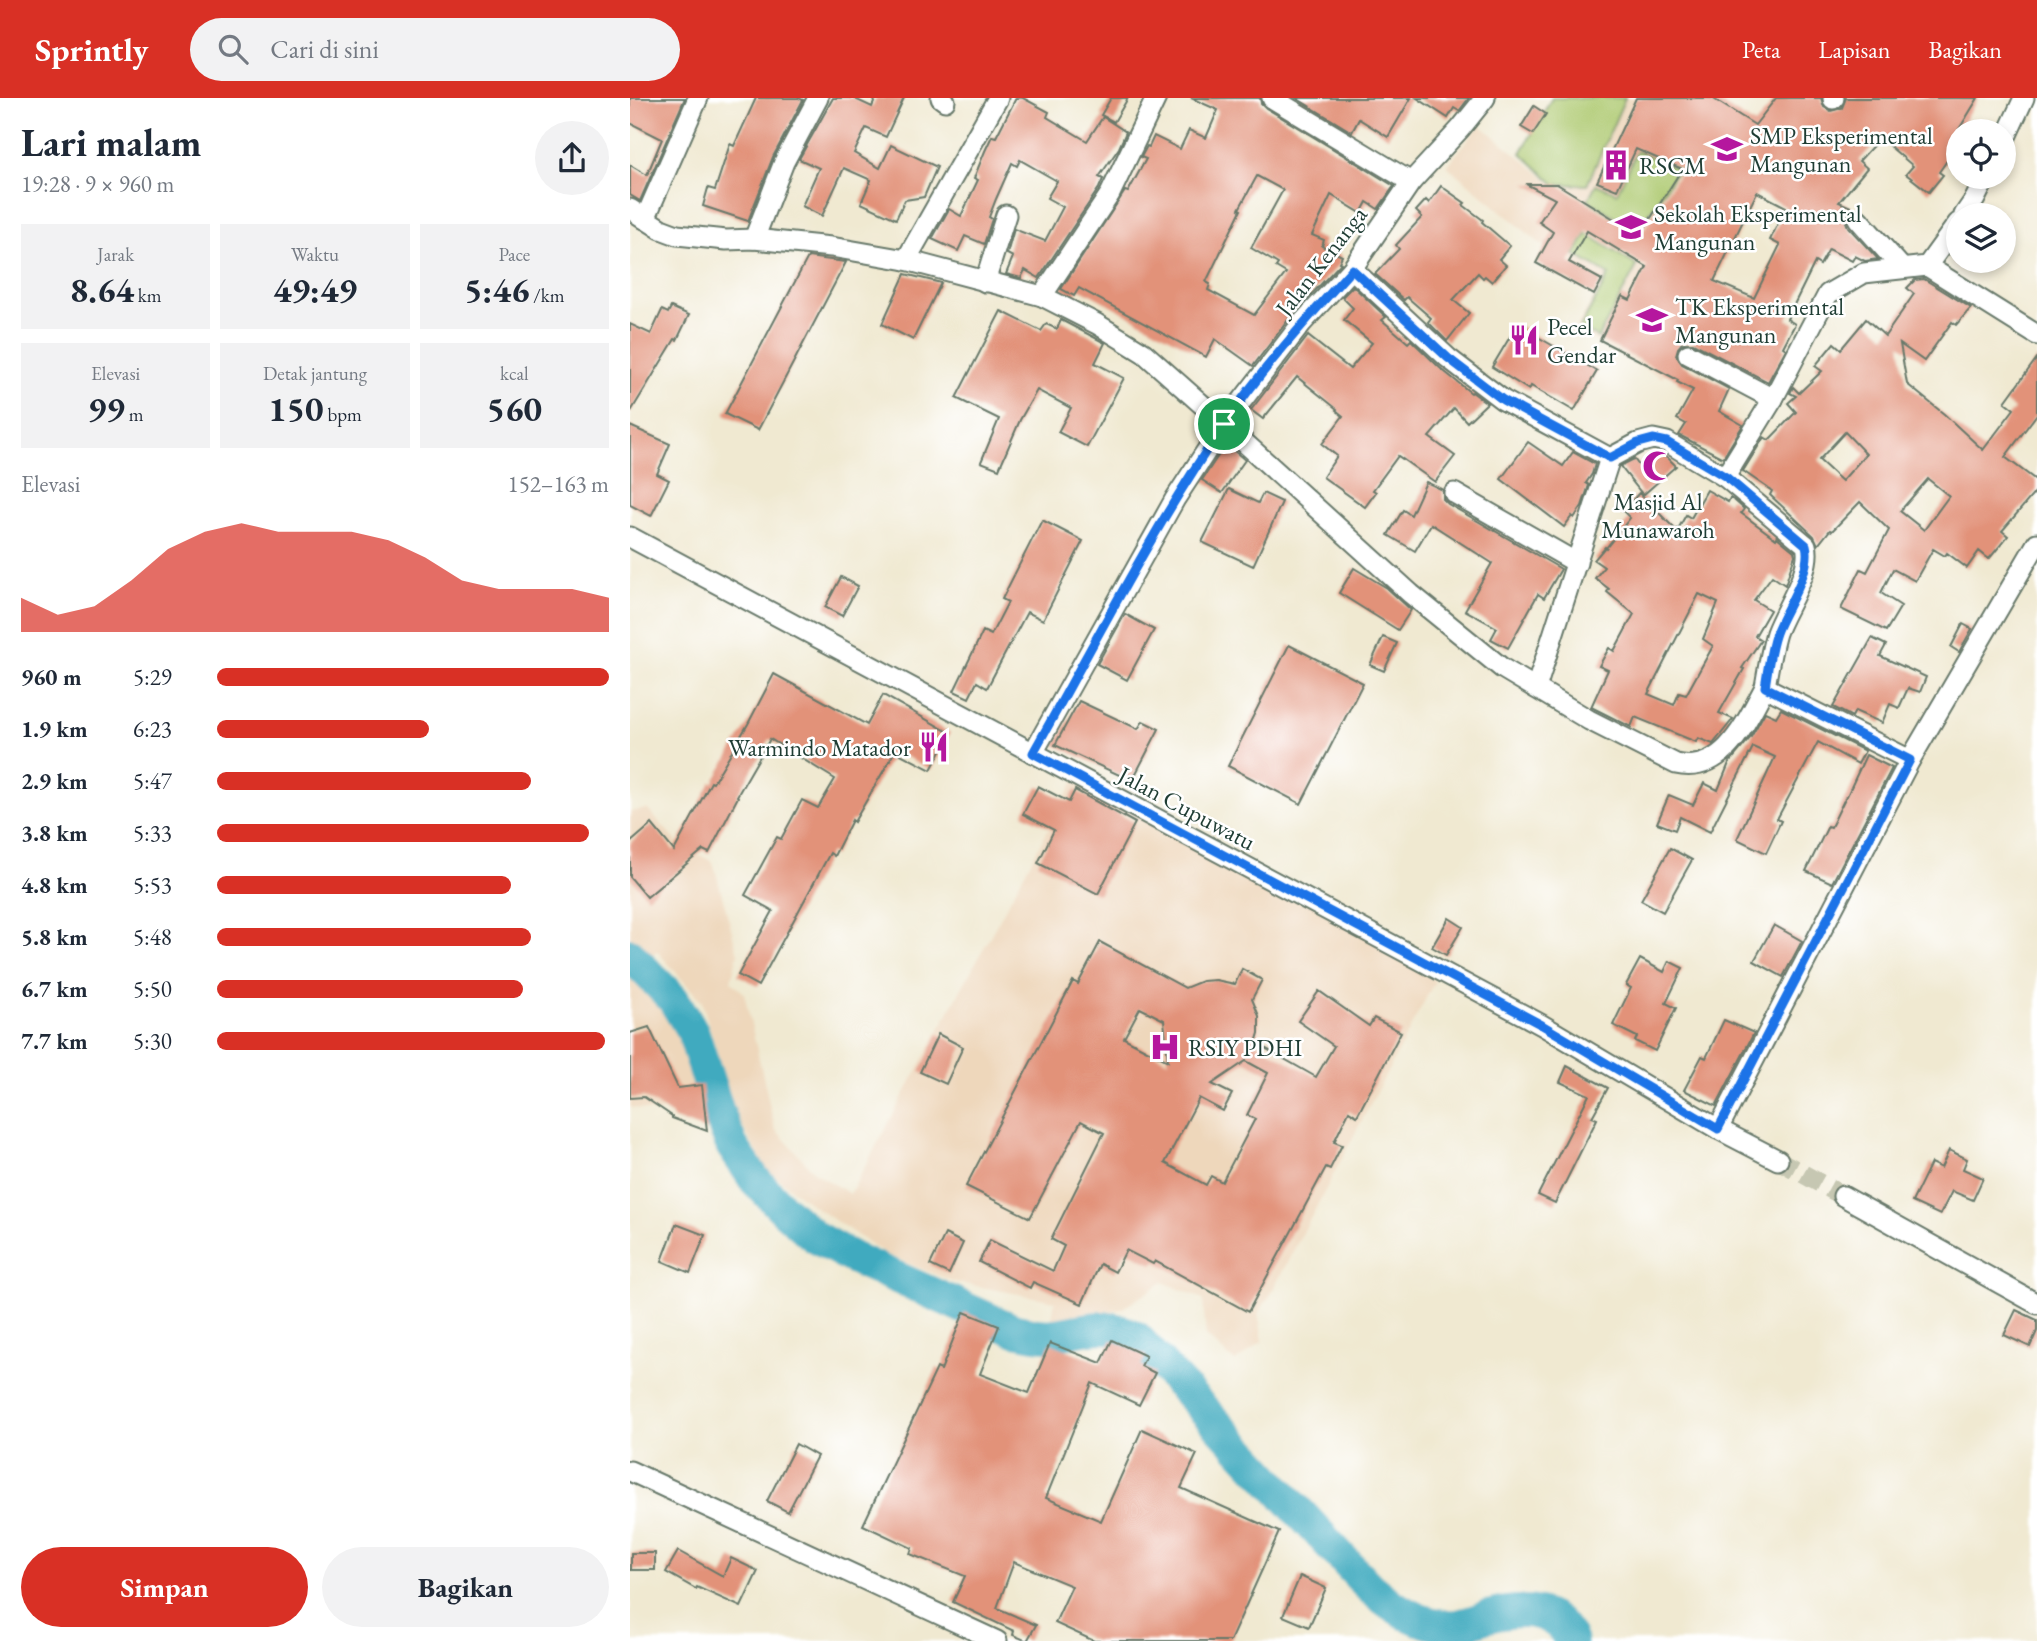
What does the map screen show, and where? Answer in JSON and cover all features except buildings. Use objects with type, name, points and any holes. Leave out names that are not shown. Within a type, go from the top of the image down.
[{"type":"street","points":[[698,98],[638,214],[661,229],[677,235],[831,247],[906,260],[1042,296],[1097,324],[1144,353],[1411,594],[1502,668],[1589,720],[1676,764],[1689,767],[1708,763],[1725,751],[1743,726],[1765,687],[1776,634],[1804,572],[1808,552],[1806,545],[1726,477],[1667,442],[1653,439],[1638,443],[1610,458],[1536,688]]},
{"type":"street","points":[[754,239],[784,162],[818,98]]},
{"type":"street","points":[[906,260],[998,98]]},
{"type":"street","points":[[1042,296],[1110,194],[1156,98]]},
{"type":"street","points":[[1272,98],[1411,182]]},
{"type":"street","name":"Jalan Kenanga","points":[[1033,753],[1175,499],[1224,424],[1302,323],[1352,269],[1411,182],[1485,98]]},
{"type":"street","points":[[2014,119],[2024,98]]},
{"type":"street","points":[[985,282],[1006,215]]},
{"type":"street","points":[[1857,219],[1902,268]]},
{"type":"street","points":[[1927,266],[1946,240]]},
{"type":"street","points":[[1726,477],[1773,399],[1828,294],[1864,273],[1927,266],[2037,335]]},
{"type":"street","points":[[1352,269],[1448,358],[1503,400],[1610,458]]},
{"type":"street","points":[[1688,354],[1773,399]]},
{"type":"street","points":[[1454,493],[1577,563]]},
{"type":"street","name":"Jalan Cupuwatu","points":[[630,537],[1542,1025],[1718,1129],[1778,1160]]},
{"type":"street","points":[[1718,1129],[1910,760],[2037,543]]},
{"type":"street","points":[[1765,687],[1910,760]]},
{"type":"street","points":[[1843,1196],[2037,1304]]},
{"type":"street","points":[[630,1471],[997,1641]]},
{"type":"shaded area","name":"Sekolah Eksperimental Mangunan","points":[[1625,98],[1714,98],[1781,144],[1717,281],[1662,378],[1575,330],[1604,280],[1549,251],[1447,166],[1480,125],[1554,185],[1587,185]]},
{"type":"shaded area","name":"RSIY PDHI","points":[[1074,782],[1355,926],[1435,981],[1268,1299],[1258,1313],[1263,1341],[1235,1362],[1206,1336],[1203,1299],[1163,1282],[1122,1309],[1051,1324],[1055,1301],[955,1282],[887,1255],[815,1207],[768,1171],[737,1118],[702,1002],[657,951],[637,965],[676,1011],[706,1083],[710,1109],[675,1106],[657,1112],[630,1107],[630,812],[647,809],[680,845],[713,862],[738,954],[731,981],[744,993],[775,1129],[815,1173],[850,1194]]},
{"type":"green space","points":[[1552,98],[1625,98],[1587,185],[1555,184],[1521,153]]},
{"type":"green space","points":[[1637,151],[1678,169],[1638,231],[1588,200],[1596,184],[1617,193]]},
{"type":"green space","points":[[1587,234],[1637,266],[1598,338],[1580,328],[1609,275],[1575,255]]},
{"type":"waterway","points":[[630,955],[673,999],[693,1032],[732,1146],[755,1180],[815,1237],[853,1258],[1014,1330],[1047,1335],[1095,1328],[1126,1332],[1137,1338],[1370,1588],[1388,1602],[1429,1623],[1453,1626],[1514,1612],[1536,1613],[1556,1622],[1571,1641]]},
{"type":"tunnel","points":[[1778,1160],[1843,1196]]},
{"type":"place","name":"SMP Eksperimental Mangunan","points":[[1727,149]]},
{"type":"place","name":"RSCM","points":[[1616,165]]},
{"type":"place","name":"Sekolah Eksperimental Mangunan","points":[[1631,227]]},
{"type":"place","name":"TK Eksperimental Mangunan","points":[[1652,320]]},
{"type":"place","name":"Pecel Gendar","points":[[1524,340]]},
{"type":"place","name":"Masjid Al Munawaroh","points":[[1658,466]]},
{"type":"place","name":"Warmindo Matador","points":[[934,747]]},
{"type":"place","name":"RSIY PDHI","points":[[1165,1047]]},
{"type":"route","points":[[1352,269],[1448,358],[1503,400],[1610,458],[1638,443],[1653,439],[1667,442],[1726,477],[1806,545],[1808,552],[1804,572],[1776,634],[1765,687],[1910,760],[1718,1129],[1542,1025],[1033,753],[1175,499],[1224,424],[1302,323],[1352,269]]}]
